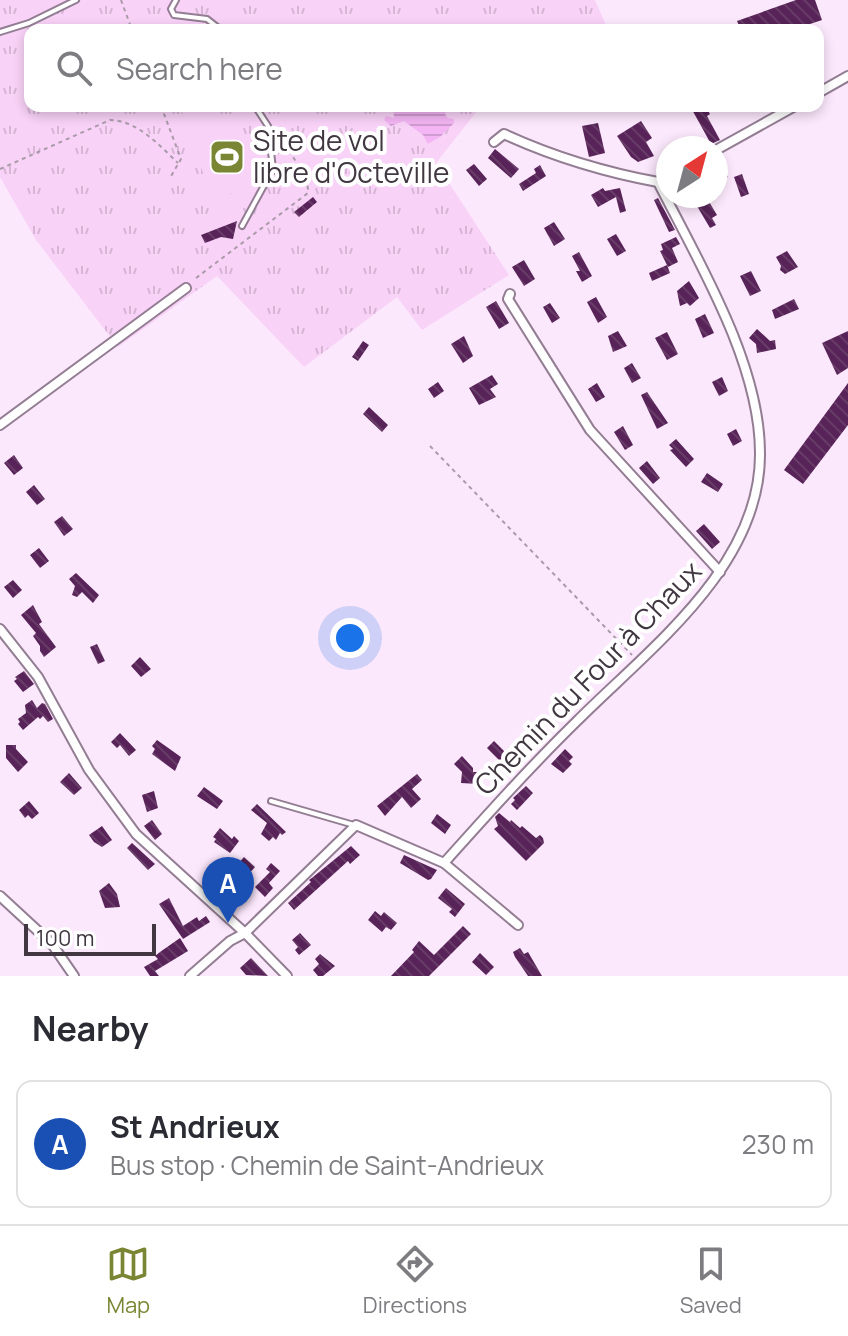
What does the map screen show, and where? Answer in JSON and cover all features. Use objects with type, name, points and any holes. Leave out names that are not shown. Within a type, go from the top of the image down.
[{"type":"street","points":[[824,90],[848,76]]},
{"type":"street","points":[[728,143],[784,112]]},
{"type":"street","points":[[494,142],[504,134],[546,154],[656,182]]},
{"type":"street","name":"Chemin du Four à Chaux","points":[[444,863],[522,777],[638,662],[720,572],[746,526],[754,504],[760,453],[747,376],[725,316],[671,208]]},
{"type":"street","points":[[0,425],[186,288]]},
{"type":"street","points":[[510,294],[508,299],[590,430],[720,572]]},
{"type":"street","points":[[0,629],[38,677],[89,770],[136,834],[245,933],[287,976]]},
{"type":"street","points":[[190,976],[230,941],[245,933],[356,825],[444,863],[518,925]]},
{"type":"street","points":[[0,896],[52,944],[74,976]]},
{"type":"lane","points":[[26,24],[76,0]]},
{"type":"lane","points":[[176,0],[171,9],[174,15],[207,19],[213,24]]},
{"type":"lane","points":[[0,32],[24,25]]},
{"type":"lane","points":[[242,226],[273,169],[268,126],[259,112]]},
{"type":"lane","points":[[271,801],[356,825]]},
{"type":"path","points":[[121,0],[130,24]]},
{"type":"path","points":[[163,112],[181,159],[170,178]]},
{"type":"path","points":[[0,169],[110,120],[123,120],[155,141],[178,163]]},
{"type":"path","points":[[196,278],[308,193],[309,185],[284,144],[269,142]]},
{"type":"path","points":[[430,446],[638,662]]},
{"type":"green space","points":[[0,0],[595,0],[606,24],[24,24],[24,112],[476,112],[436,163],[509,275],[422,330],[397,297],[304,367],[217,276],[118,347],[36,240],[0,177]]},
{"type":"green space","name":"Site de vol libre d'Octeville","points":[[182,112],[217,112],[228,132],[255,145],[254,169],[248,183],[213,202]]},
{"type":"shaded area","points":[[394,112],[446,112],[454,123],[428,144],[423,135],[404,121],[391,126],[384,120],[386,116],[394,118]]},
{"type":"building","points":[[796,0],[815,0],[822,20],[810,24],[738,24],[737,21]]},
{"type":"building","points":[[693,112],[709,112],[707,116],[718,136],[707,136]]},
{"type":"building","points":[[641,121],[652,138],[646,142],[654,156],[638,162],[617,136]]},
{"type":"building","points":[[598,123],[605,153],[589,157],[582,126]]},
{"type":"building","points":[[495,149],[519,169],[511,178],[488,158]]},
{"type":"building","points":[[474,164],[487,179],[479,186],[466,170]]},
{"type":"building","points":[[540,165],[546,176],[523,191],[519,184],[536,173],[534,169]]},
{"type":"building","points":[[742,174],[749,194],[741,197],[734,177]]},
{"type":"building","points":[[603,188],[605,191],[620,188],[626,211],[620,213],[616,197],[598,207],[591,195]]},
{"type":"building","points":[[313,197],[317,202],[299,217],[294,212]]},
{"type":"building","points":[[658,208],[663,208],[675,230],[669,232]]},
{"type":"building","points":[[698,208],[713,208],[717,215],[712,218],[716,225],[710,228]]},
{"type":"building","points":[[237,221],[233,239],[221,237],[205,243],[201,235]]},
{"type":"building","points":[[554,222],[565,239],[554,246],[544,228]]},
{"type":"building","points":[[616,234],[626,251],[617,256],[607,239]]},
{"type":"building","points":[[676,237],[680,244],[672,248],[678,262],[668,267],[660,251],[663,250],[661,244]]},
{"type":"building","points":[[787,251],[798,267],[785,274],[780,270],[776,257]]},
{"type":"building","points":[[579,252],[592,276],[582,282],[572,256]]},
{"type":"building","points":[[524,260],[535,279],[524,286],[512,267]]},
{"type":"building","points":[[667,265],[670,273],[652,281],[649,273]]},
{"type":"building","points":[[751,271],[761,291],[750,296],[740,276]]},
{"type":"building","points":[[689,281],[699,298],[690,306],[687,303],[680,306],[677,291]]},
{"type":"building","points":[[596,297],[607,317],[598,323],[587,302]]},
{"type":"building","points":[[794,299],[799,309],[775,319],[772,310]]},
{"type":"building","points":[[496,301],[509,323],[499,329],[486,307]]},
{"type":"building","points":[[550,303],[560,318],[552,323],[543,307]]},
{"type":"building","points":[[705,314],[714,333],[703,338],[695,319]]},
{"type":"building","points":[[757,329],[770,341],[775,340],[776,349],[757,353],[756,344],[749,338]]},
{"type":"building","points":[[618,331],[627,346],[613,352],[608,336]]},
{"type":"building","points":[[848,331],[848,368],[837,375],[822,343]]},
{"type":"building","points":[[667,332],[678,354],[667,360],[655,338]]},
{"type":"building","points":[[464,336],[473,356],[463,363],[451,344]]},
{"type":"building","points":[[363,341],[369,345],[358,361],[352,357]]},
{"type":"building","points":[[632,363],[641,378],[632,383],[624,368]]},
{"type":"building","points":[[492,375],[498,384],[490,389],[496,397],[479,405],[469,388]]},
{"type":"building","points":[[722,377],[728,391],[719,396],[712,382]]},
{"type":"building","points":[[438,382],[444,391],[434,398],[428,389]]},
{"type":"building","points":[[597,383],[605,397],[596,402],[588,389]]},
{"type":"building","points":[[848,383],[848,425],[803,484],[784,470]]},
{"type":"building","points":[[647,392],[668,423],[657,429],[641,395]]},
{"type":"building","points":[[369,407],[388,425],[382,432],[363,414]]},
{"type":"building","points":[[623,426],[633,445],[625,450],[614,432]]},
{"type":"building","points":[[736,429],[742,441],[733,446],[727,434]]},
{"type":"building","points":[[676,439],[694,459],[686,467],[670,450],[673,449],[669,445]]},
{"type":"building","points":[[14,455],[23,468],[14,475],[4,463]]},
{"type":"building","points":[[647,461],[660,478],[653,484],[639,468]]},
{"type":"building","points":[[707,473],[723,484],[718,492],[701,482]]},
{"type":"building","points":[[34,485],[45,499],[37,505],[26,492]]},
{"type":"building","points":[[62,516],[73,529],[64,536],[54,522]]},
{"type":"building","points":[[704,524],[720,542],[712,549],[696,531]]},
{"type":"building","points":[[39,548],[49,561],[40,568],[30,555]]},
{"type":"building","points":[[76,573],[99,595],[93,603],[82,592],[77,597],[72,595],[75,586],[69,579]]},
{"type":"building","points":[[13,580],[22,590],[13,598],[4,587]]},
{"type":"building","points":[[33,605],[42,622],[39,624],[56,647],[44,657],[33,636],[36,633],[21,615]]},
{"type":"building","points":[[97,644],[105,661],[98,664],[90,647]]},
{"type":"building","points":[[140,657],[151,669],[141,677],[131,666]]},
{"type":"building","points":[[24,671],[34,684],[23,692],[14,681]]},
{"type":"building","points":[[32,700],[37,708],[45,704],[53,719],[48,722],[43,716],[38,717],[23,730],[18,719],[26,713],[25,705]]},
{"type":"building","points":[[120,733],[136,750],[129,756],[120,745],[117,748],[111,742]]},
{"type":"building","points":[[157,740],[181,757],[175,771],[152,754],[155,749],[152,746]]},
{"type":"building","points":[[494,741],[511,758],[504,765],[487,748]]},
{"type":"building","points":[[6,745],[16,745],[28,762],[18,772],[6,758]]},
{"type":"building","points":[[565,749],[573,757],[569,761],[572,764],[563,773],[551,764]]},
{"type":"building","points":[[462,756],[473,772],[479,772],[478,784],[461,783],[462,772],[454,764]]},
{"type":"building","points":[[69,773],[82,788],[74,795],[60,782]]},
{"type":"building","points":[[417,774],[422,780],[412,789],[421,799],[411,808],[402,797],[385,816],[377,806]]},
{"type":"building","points":[[526,786],[533,793],[517,810],[511,804],[515,800],[513,798]]},
{"type":"building","points":[[204,787],[223,801],[217,809],[197,796]]},
{"type":"building","points":[[154,791],[158,808],[147,812],[142,795]]},
{"type":"building","points":[[29,801],[39,813],[32,819],[28,815],[25,818],[19,810]]},
{"type":"building","points":[[257,804],[286,832],[280,833],[276,840],[273,837],[269,841],[261,834],[267,823],[251,810]]},
{"type":"building","points":[[499,813],[536,838],[540,835],[543,838],[544,843],[526,861],[494,829],[498,826],[495,817]]},
{"type":"building","points":[[437,814],[451,825],[445,834],[431,823]]},
{"type":"building","points":[[152,820],[162,834],[155,840],[144,826]]},
{"type":"building","points":[[102,826],[112,840],[102,847],[89,835]]},
{"type":"building","points":[[220,828],[239,841],[230,853],[214,842],[216,839],[213,837]]},
{"type":"building","points":[[132,843],[155,864],[148,870],[127,848]]},
{"type":"building","points":[[351,846],[360,855],[350,864],[348,861],[294,910],[288,903],[311,882],[309,880]]},
{"type":"building","points":[[404,855],[437,870],[428,880],[400,863]]},
{"type":"building","points":[[244,857],[255,867],[247,876],[236,866]]},
{"type":"building","points":[[271,863],[280,871],[269,883],[273,888],[265,897],[255,887],[270,872],[266,869]]},
{"type":"building","points":[[109,883],[117,894],[120,907],[105,908],[99,891]]},
{"type":"building","points":[[446,888],[465,904],[455,917],[449,912],[452,909],[438,898]]},
{"type":"building","points":[[169,898],[183,926],[197,917],[199,921],[206,916],[210,922],[183,939],[159,904]]},
{"type":"building","points":[[375,911],[381,916],[384,912],[397,923],[391,930],[386,927],[382,932],[368,920]]},
{"type":"building","points":[[463,926],[471,934],[429,976],[391,976],[414,952],[412,950],[419,941],[434,955]]},
{"type":"building","points":[[300,933],[311,945],[299,955],[295,950],[298,947],[292,940]]},
{"type":"building","points":[[180,938],[188,951],[155,971],[159,976],[150,976],[144,967],[158,959],[155,956]]},
{"type":"building","points":[[520,948],[524,954],[528,952],[542,976],[528,976],[513,952]]},
{"type":"building","points":[[480,953],[494,967],[486,975],[472,962]]},
{"type":"building","points":[[320,954],[335,966],[323,976],[318,976],[313,970],[319,964],[315,959]]},
{"type":"building","points":[[251,958],[268,976],[246,975],[240,968]]},
{"type":"place","name":"Site de vol libre d'Octeville","points":[[227,157]]},
{"type":"place","name":"St Andrieux","points":[[228,923]]}]
